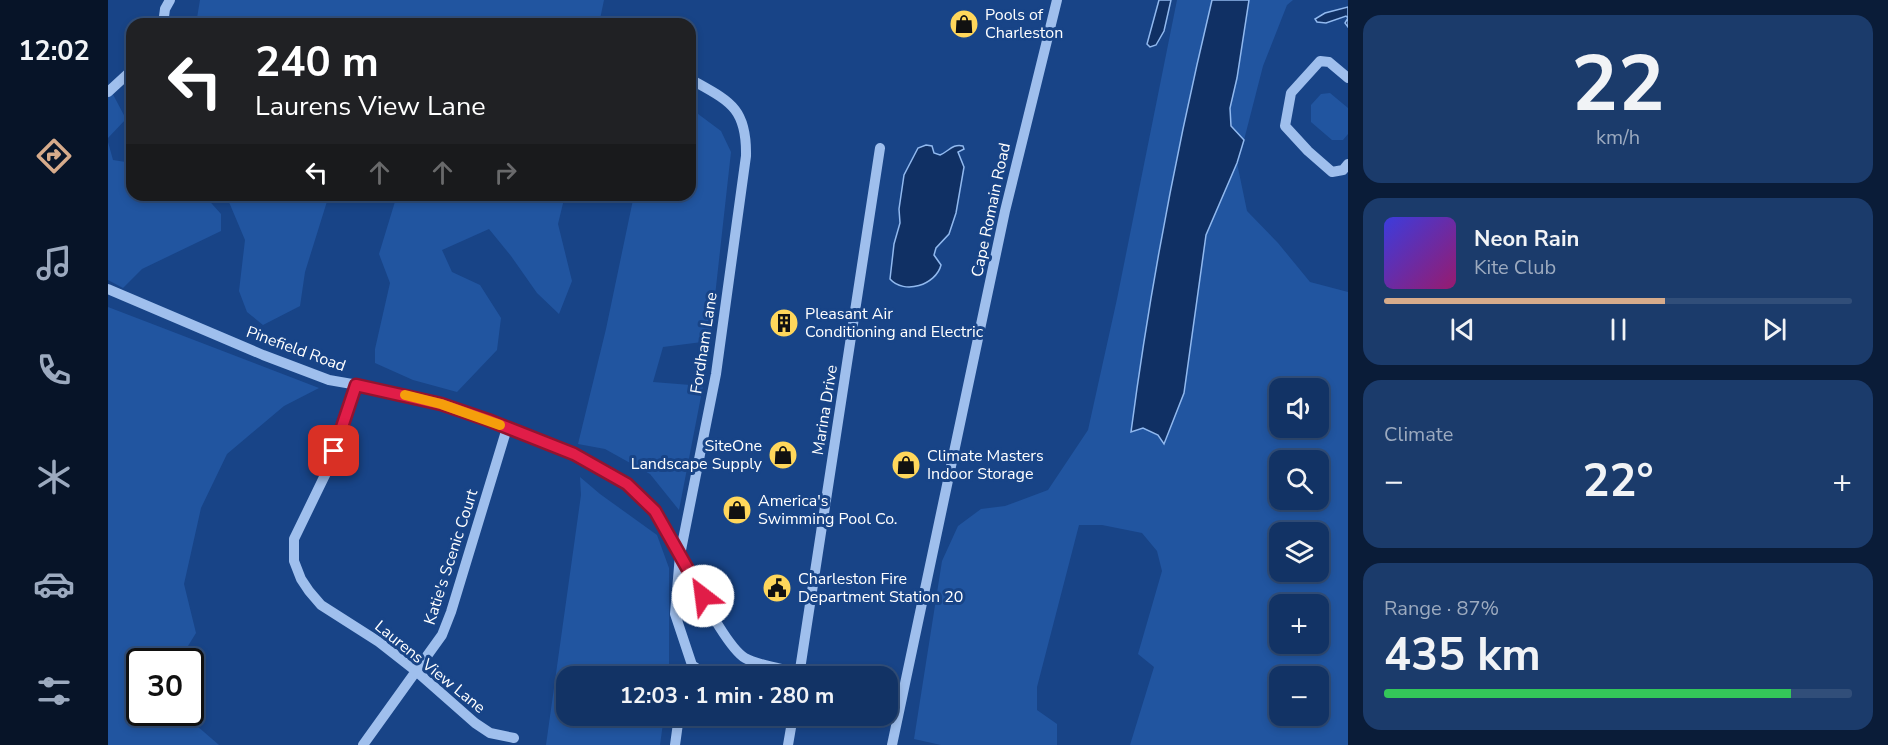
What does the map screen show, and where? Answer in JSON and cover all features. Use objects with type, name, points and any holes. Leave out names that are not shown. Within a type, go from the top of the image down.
[{"type":"street","points":[[164,18],[170,0]]},
{"type":"street","name":"Cape Romain Road","points":[[892,745],[1005,211],[1057,0]]},
{"type":"street","points":[[1348,78],[1329,62],[1320,61],[1291,93],[1285,126],[1332,172],[1343,170],[1348,164]]},
{"type":"street","points":[[108,92],[126,76]]},
{"type":"street","name":"Fordham Lane","points":[[680,555],[716,374],[743,184],[747,134],[738,114],[723,98],[696,82]]},
{"type":"street","name":"Marina Drive","points":[[800,666],[880,148]]},
{"type":"street","name":"Pinefield Road","points":[[108,289],[263,355],[329,380],[441,404],[507,428],[574,454],[627,484],[655,511],[731,646],[746,659],[769,666]]},
{"type":"street","name":"Laurens View Lane","points":[[356,385],[326,473],[294,539],[294,561],[301,579],[321,605],[379,642],[475,723],[490,733],[514,738]]},
{"type":"street","name":"Katie's Scenic Court","points":[[363,745],[442,635],[507,428]]},
{"type":"street","points":[[680,555],[675,614],[692,665]]},
{"type":"street","points":[[675,745],[678,726]]},
{"type":"street","points":[[788,745],[791,726]]},
{"type":"shaded area","points":[[200,0],[604,0],[600,18],[197,18]]},
{"type":"shaded area","points":[[1159,0],[1171,0],[1164,31],[1156,45],[1150,47],[1147,44]]},
{"type":"shaded area","points":[[1177,0],[1212,0],[1166,215],[1147,323],[1132,432],[1143,428],[1158,435],[1163,444],[1184,393],[1206,235],[1237,163],[1247,211],[1278,243],[1310,282],[1348,292],[1348,745],[1130,745],[1154,667],[1138,654],[1162,571],[1157,551],[1142,533],[1102,525],[1079,525],[1037,687],[1037,710],[1057,724],[1057,745],[941,745],[914,739],[942,561],[958,526],[981,509],[1005,506],[1048,490],[1088,430],[1117,299]]},
{"type":"shaded area","points":[[1212,0],[1249,0],[1230,108],[1231,126],[1244,140],[1237,163],[1206,235],[1184,393],[1164,444],[1158,435],[1143,428],[1131,432],[1166,215]]},
{"type":"shaded area","points":[[1249,0],[1293,0],[1287,5],[1263,66],[1244,140],[1231,126],[1230,108]]},
{"type":"shaded area","points":[[1348,7],[1348,18],[1346,16],[1326,23],[1317,22],[1315,19],[1325,13]]},
{"type":"shaded area","points":[[108,85],[126,119],[108,138]]},
{"type":"shaded area","points":[[1330,93],[1348,108],[1348,134],[1343,140],[1332,140],[1311,122],[1311,105],[1321,94]]},
{"type":"shaded area","points":[[696,112],[721,131],[731,152],[710,341],[663,347],[653,382],[703,386],[679,510],[650,474],[605,449],[578,444],[606,329],[633,201],[696,201]]},
{"type":"shaded area","points":[[108,142],[113,160],[126,162],[126,201],[209,201],[221,214],[221,231],[142,269],[123,288],[108,280]]},
{"type":"shaded area","points":[[926,145],[932,146],[934,153],[940,155],[953,147],[963,146],[964,149],[958,152],[964,167],[956,213],[949,234],[936,248],[934,255],[941,265],[938,272],[933,278],[919,286],[903,286],[890,279],[894,244],[900,223],[899,209],[904,175],[918,148]]},
{"type":"shaded area","points":[[229,201],[327,201],[305,272],[300,306],[263,325],[247,312],[239,291],[245,240]]},
{"type":"shaded area","points":[[395,201],[564,201],[558,224],[572,281],[559,314],[537,293],[489,229],[442,250],[452,272],[480,285],[501,318],[497,350],[457,392],[413,380],[375,363],[375,349],[390,283],[379,254]]},
{"type":"shaded area","points":[[108,307],[319,388],[284,406],[227,454],[201,508],[184,584],[196,633],[187,648],[126,648],[126,726],[197,726],[219,745],[108,745]]},
{"type":"shaded area","points":[[580,477],[657,535],[669,568],[669,666],[557,666],[581,495]]},
{"type":"shaded area","points":[[556,674],[556,726],[663,726],[660,745],[546,745]]},
{"type":"slow traffic","points":[[405,395],[441,404],[500,425]]},
{"type":"place","name":"Pools of Charleston","points":[[964,24]]},
{"type":"place","name":"Pleasant Air Conditioning and Electric","points":[[784,323]]},
{"type":"place","name":"SiteOne Landscape Supply","points":[[783,455]]},
{"type":"place","name":"Climate Masters Indoor Storage","points":[[906,465]]},
{"type":"place","name":"America's Swimming Pool Co.","points":[[737,510]]},
{"type":"place","name":"Charleston Fire Department Station 20","points":[[777,588]]},
{"type":"route","points":[[334,451],[356,385],[441,404],[488,420],[574,454],[627,484],[655,511],[693,582],[703,596]]}]
